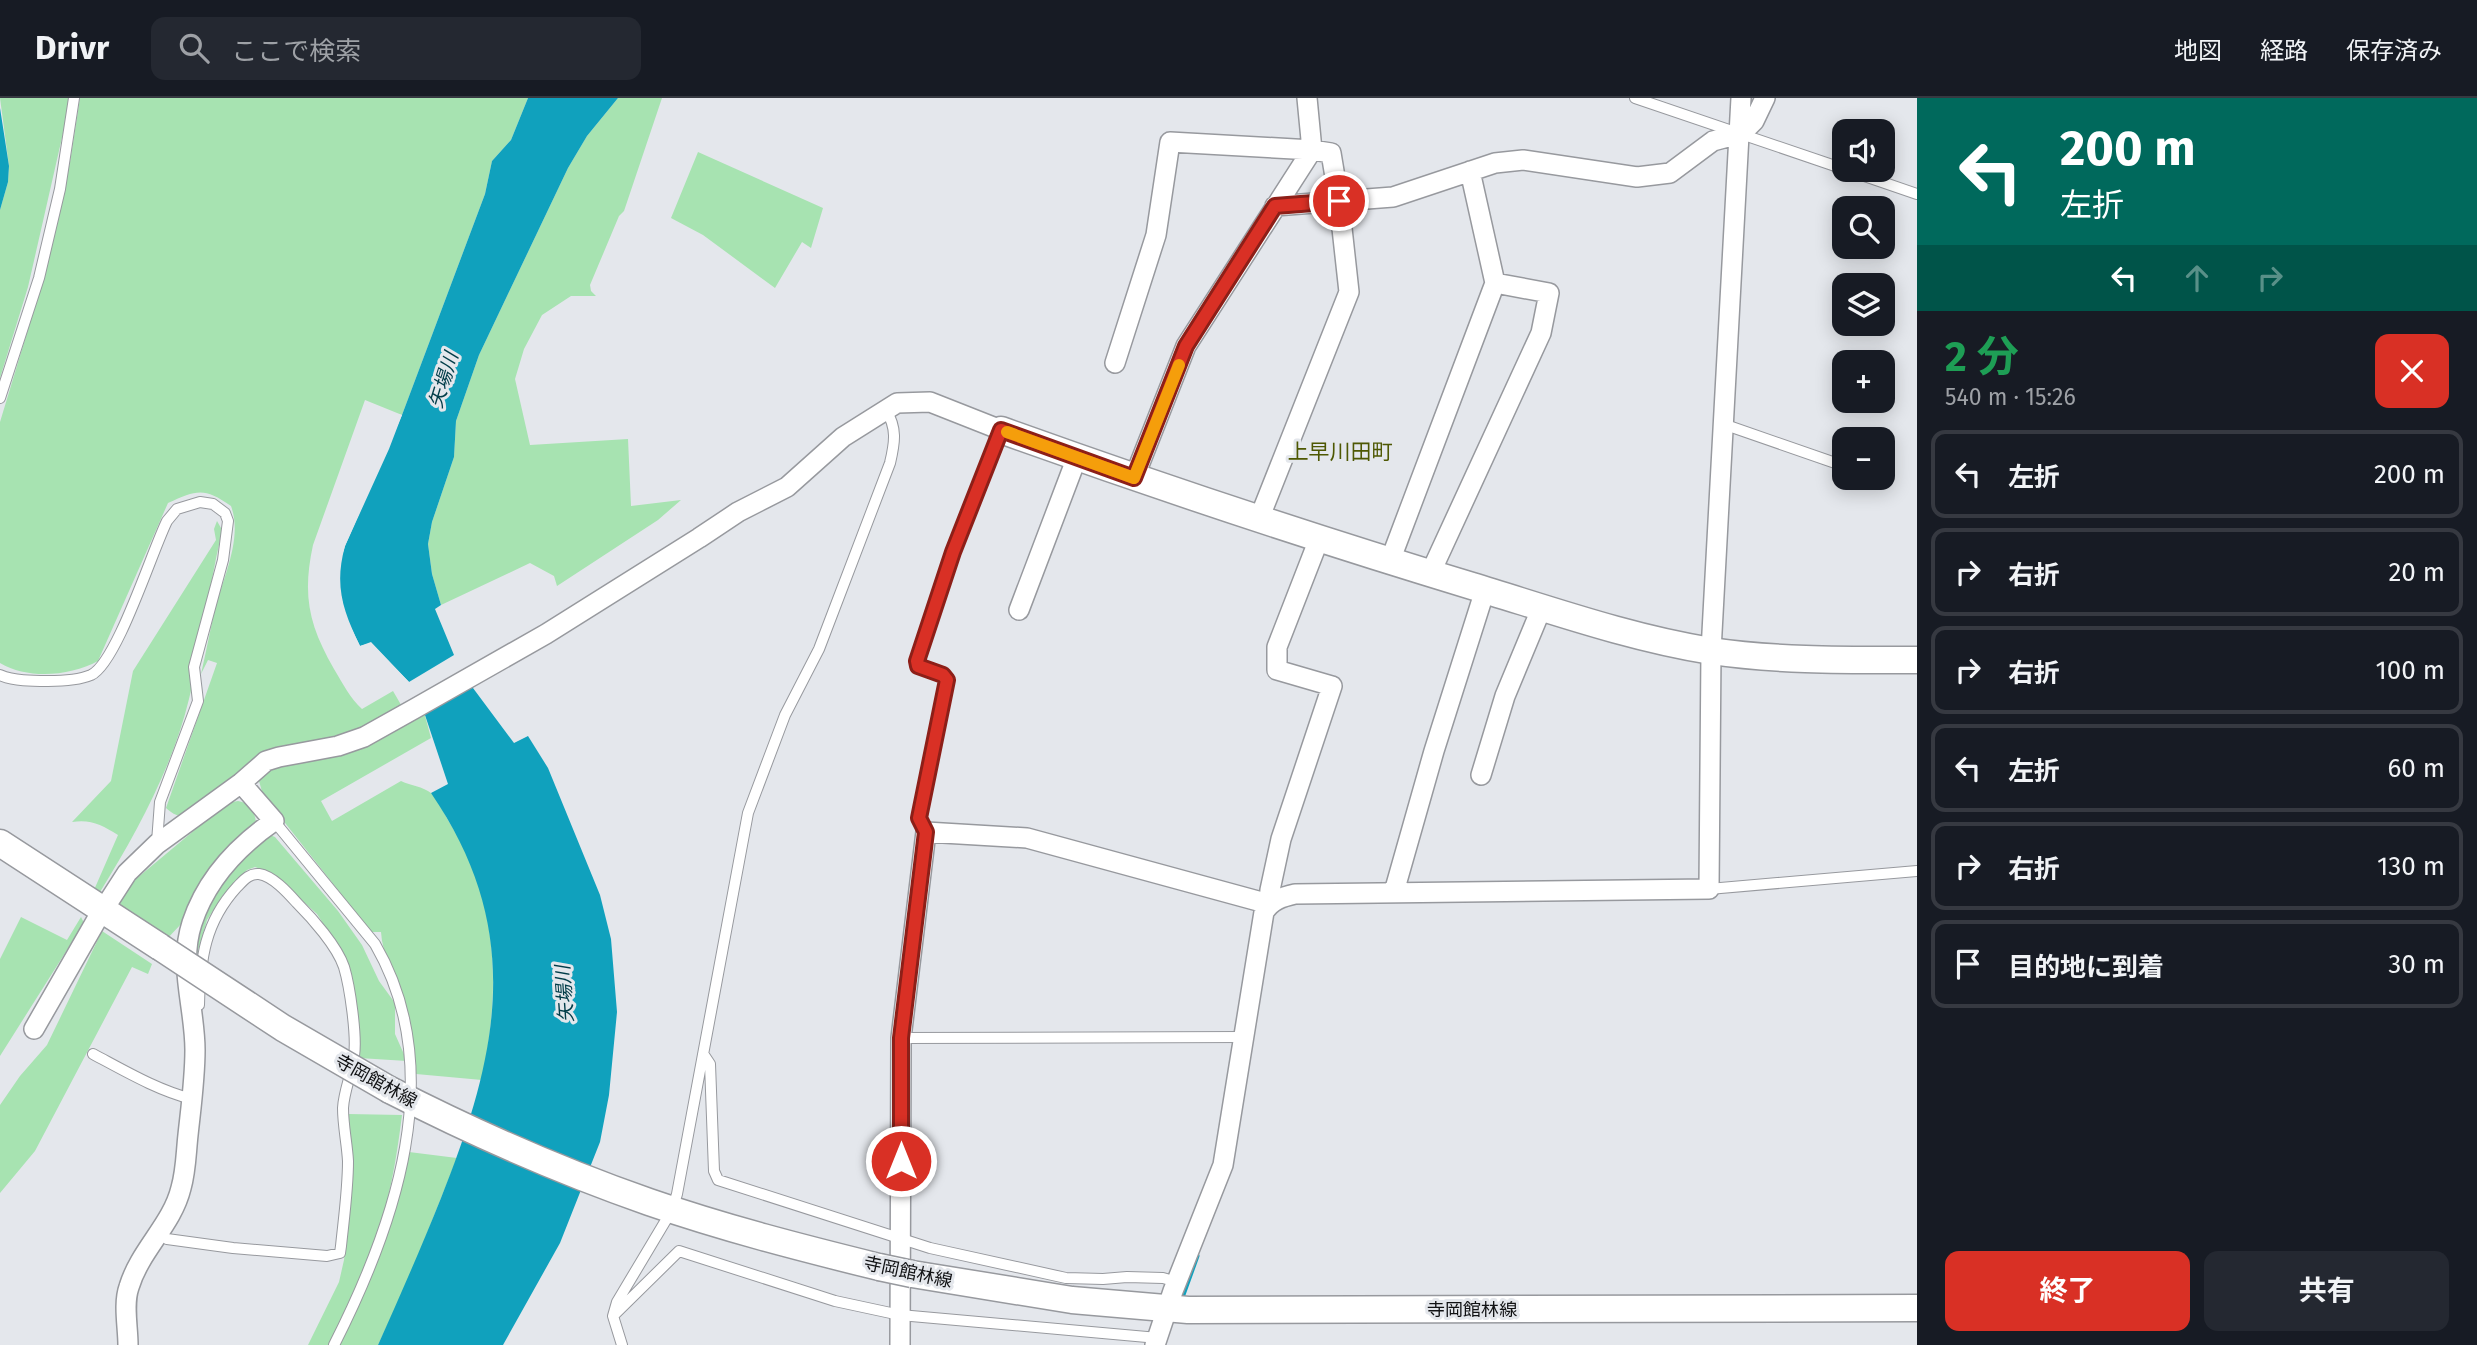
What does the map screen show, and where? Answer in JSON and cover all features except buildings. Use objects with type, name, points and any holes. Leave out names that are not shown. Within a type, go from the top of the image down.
[{"type":"main road","points":[[1001,430],[1134,478],[1319,539],[1605,626],[1710,651],[1824,659],[1917,660]]},
{"type":"main road","name":"寺岡館林線","points":[[0,843],[272,1021],[410,1101],[537,1159],[661,1206],[879,1267],[1049,1297],[1167,1309],[1300,1311],[1917,1308]]},
{"type":"street","points":[[1134,478],[1186,346],[1312,149],[1307,98]]},
{"type":"street","points":[[1156,1341],[1223,1166],[1264,912],[1269,904],[1281,897],[1296,894],[1709,889],[1710,651],[1741,98]]},
{"type":"street","points":[[1275,206],[1393,197],[1495,163],[1523,160],[1637,177],[1670,173],[1713,141],[1739,134],[1754,121],[1765,98]]},
{"type":"street","points":[[1115,363],[1156,235],[1170,142],[1312,149],[1331,153],[1349,292],[1259,519]]},
{"type":"street","points":[[1390,561],[1495,283],[1470,171]]},
{"type":"street","points":[[1430,574],[1541,333],[1549,293],[1495,283]]},
{"type":"street","points":[[34,1029],[98,908],[127,873],[158,844],[241,783],[266,761],[338,746],[364,737],[414,709],[545,634],[737,512],[787,487],[843,438],[897,403],[923,401],[1001,430]]},
{"type":"street","points":[[1018,610],[1077,457]]},
{"type":"street","points":[[1269,904],[1269,890],[1281,839],[1332,686],[1277,670],[1277,647],[1319,539]]},
{"type":"street","points":[[1394,892],[1434,751],[1485,590]]},
{"type":"street","points":[[1481,775],[1505,696],[1542,607]]},
{"type":"street","points":[[128,1345],[128,1289],[145,1252],[176,1206],[182,1188],[195,1051],[186,970],[191,923],[210,885],[225,865],[243,845],[274,821],[241,783]]},
{"type":"street","points":[[900,1345],[901,1038],[926,832],[1027,838],[1269,904]]},
{"type":"lane","points":[[0,398],[39,278],[60,188],[74,98]]},
{"type":"lane","points":[[1634,98],[1832,164]]},
{"type":"lane","points":[[1883,182],[1917,194]]},
{"type":"lane","points":[[622,1345],[613,1316],[661,1206],[704,1055],[748,813],[785,715],[819,649],[890,463],[895,442],[893,422],[886,410]]},
{"type":"lane","points":[[1723,424],[1832,462]]},
{"type":"lane","points":[[926,832],[919,818],[947,680],[943,675],[918,666],[917,661],[953,552],[1001,430]]},
{"type":"lane","points":[[0,675],[25,681],[51,681],[92,675],[115,647],[167,521],[177,509],[200,502],[213,504],[225,513],[228,521],[223,560],[194,667],[198,701],[160,802],[158,844]]},
{"type":"lane","points":[[274,821],[367,933],[385,960],[400,1000],[407,1029],[412,1073],[410,1101],[404,1151],[390,1214],[355,1303],[334,1345]]},
{"type":"lane","points":[[1709,889],[1917,871]]},
{"type":"lane","points":[[159,1233],[167,1239],[233,1248],[327,1256],[340,1253],[348,1179],[343,1110],[345,1090],[355,1055],[346,973],[342,962],[310,915],[267,877],[254,875],[244,880],[227,898],[211,925],[198,983],[200,1004],[193,1023]]},
{"type":"lane","points":[[901,1038],[1245,1037]]},
{"type":"lane","points":[[93,1054],[173,1094],[192,1099]]},
{"type":"lane","points":[[704,1055],[710,1064],[714,1171],[718,1180],[930,1248],[1066,1278],[1103,1279],[1127,1276],[1163,1278],[1177,1282]]},
{"type":"lane","points":[[613,1316],[679,1251],[822,1297],[900,1315],[1156,1341]]},
{"type":"green space","points":[[0,98],[69,98],[28,287],[0,378],[0,210],[8,182],[9,166]]},
{"type":"green space","points":[[80,98],[528,98],[511,140],[492,161],[485,194],[402,415],[365,400],[313,545],[308,595],[313,624],[325,653],[350,695],[362,709],[393,691],[404,710],[353,735],[317,743],[280,746],[256,757],[190,814],[183,816],[166,808],[217,663],[208,660],[201,674],[233,544],[235,531],[231,506],[214,496],[200,492],[168,503],[98,661],[75,670],[49,674],[24,672],[0,663],[0,422],[46,270],[70,162]]},
{"type":"green space","points":[[618,98],[662,98],[624,211],[619,216],[590,285],[596,296],[571,296],[542,315],[524,349],[515,379],[530,445],[628,439],[631,506],[681,500],[658,520],[557,586],[554,576],[530,563],[441,605],[432,574],[428,544],[432,522],[454,457],[456,421],[479,355],[568,168],[587,136]]},
{"type":"green space","points":[[698,152],[823,208],[811,248],[802,242],[775,288],[703,235],[671,218]]},
{"type":"green space","points":[[217,521],[221,536],[198,658],[182,724],[152,799],[100,892],[94,890],[118,835],[96,824],[72,822],[111,781],[133,671],[216,540],[214,529]]},
{"type":"green space","points":[[424,712],[431,738],[321,801],[332,821],[401,781],[428,791],[439,804],[467,856],[479,887],[492,950],[492,1014],[482,1080],[416,1074],[408,1017],[384,949],[381,932],[371,932],[263,795],[259,781],[262,772]]},
{"type":"green space","points":[[238,801],[251,808],[256,823],[183,922],[165,941],[117,907],[118,898],[124,889],[227,803]]},
{"type":"green space","points":[[270,835],[275,837],[338,911],[362,945],[379,981],[395,1003],[395,1034],[407,1061],[359,1058],[353,984],[346,959],[317,914],[272,873],[255,867],[247,870],[223,895],[207,920],[196,958],[193,957],[204,919],[220,884],[240,859]]},
{"type":"green space","points":[[21,917],[67,940],[81,917],[84,923],[0,1056],[0,959]]},
{"type":"green space","points":[[102,931],[152,964],[148,974],[132,967],[35,1151],[0,1193],[0,1105],[20,1076],[47,1045]]},
{"type":"green space","points":[[348,1114],[402,1115],[395,1163],[380,1228],[346,1312],[330,1345],[308,1345],[339,1282],[344,1260],[352,1182]]},
{"type":"green space","points":[[409,1152],[457,1158],[408,1281],[378,1345],[338,1345],[380,1250]]},
{"type":"water","name":"矢場川","points":[[528,98],[618,98],[587,136],[568,168],[479,355],[456,421],[454,457],[432,522],[428,544],[432,574],[441,605],[435,609],[454,655],[409,682],[371,643],[360,646],[342,598],[342,560],[345,546],[402,415],[485,194],[492,161],[511,140]]},
{"type":"water","points":[[0,108],[9,166],[8,182],[0,210]]},
{"type":"water","name":"矢場川","points":[[470,684],[514,743],[528,736],[548,768],[600,895],[611,939],[617,1012],[609,1095],[600,1142],[560,1243],[503,1345],[378,1345],[426,1235],[461,1145],[477,1093],[488,1042],[493,992],[491,943],[480,894],[461,844],[431,793],[448,784],[424,712]]},
{"type":"pier","points":[[399,414],[402,415],[389,449],[345,546],[340,562],[339,586],[345,615],[360,646],[371,642],[409,682],[405,684],[370,647],[361,650],[357,648],[342,616],[336,586],[341,545]]},
{"type":"waterway","points":[[1180,1303],[1197,1256]]},
{"type":"slow traffic","points":[[1007,432],[1134,478],[1179,365]]},
{"type":"district","name":"上早川田町","points":[[1340,452]]},
{"type":"route","points":[[901,1161],[901,1038],[926,832],[919,818],[947,680],[943,675],[918,666],[917,661],[953,552],[1001,430],[1134,478],[1186,346],[1275,206],[1339,201]]}]
